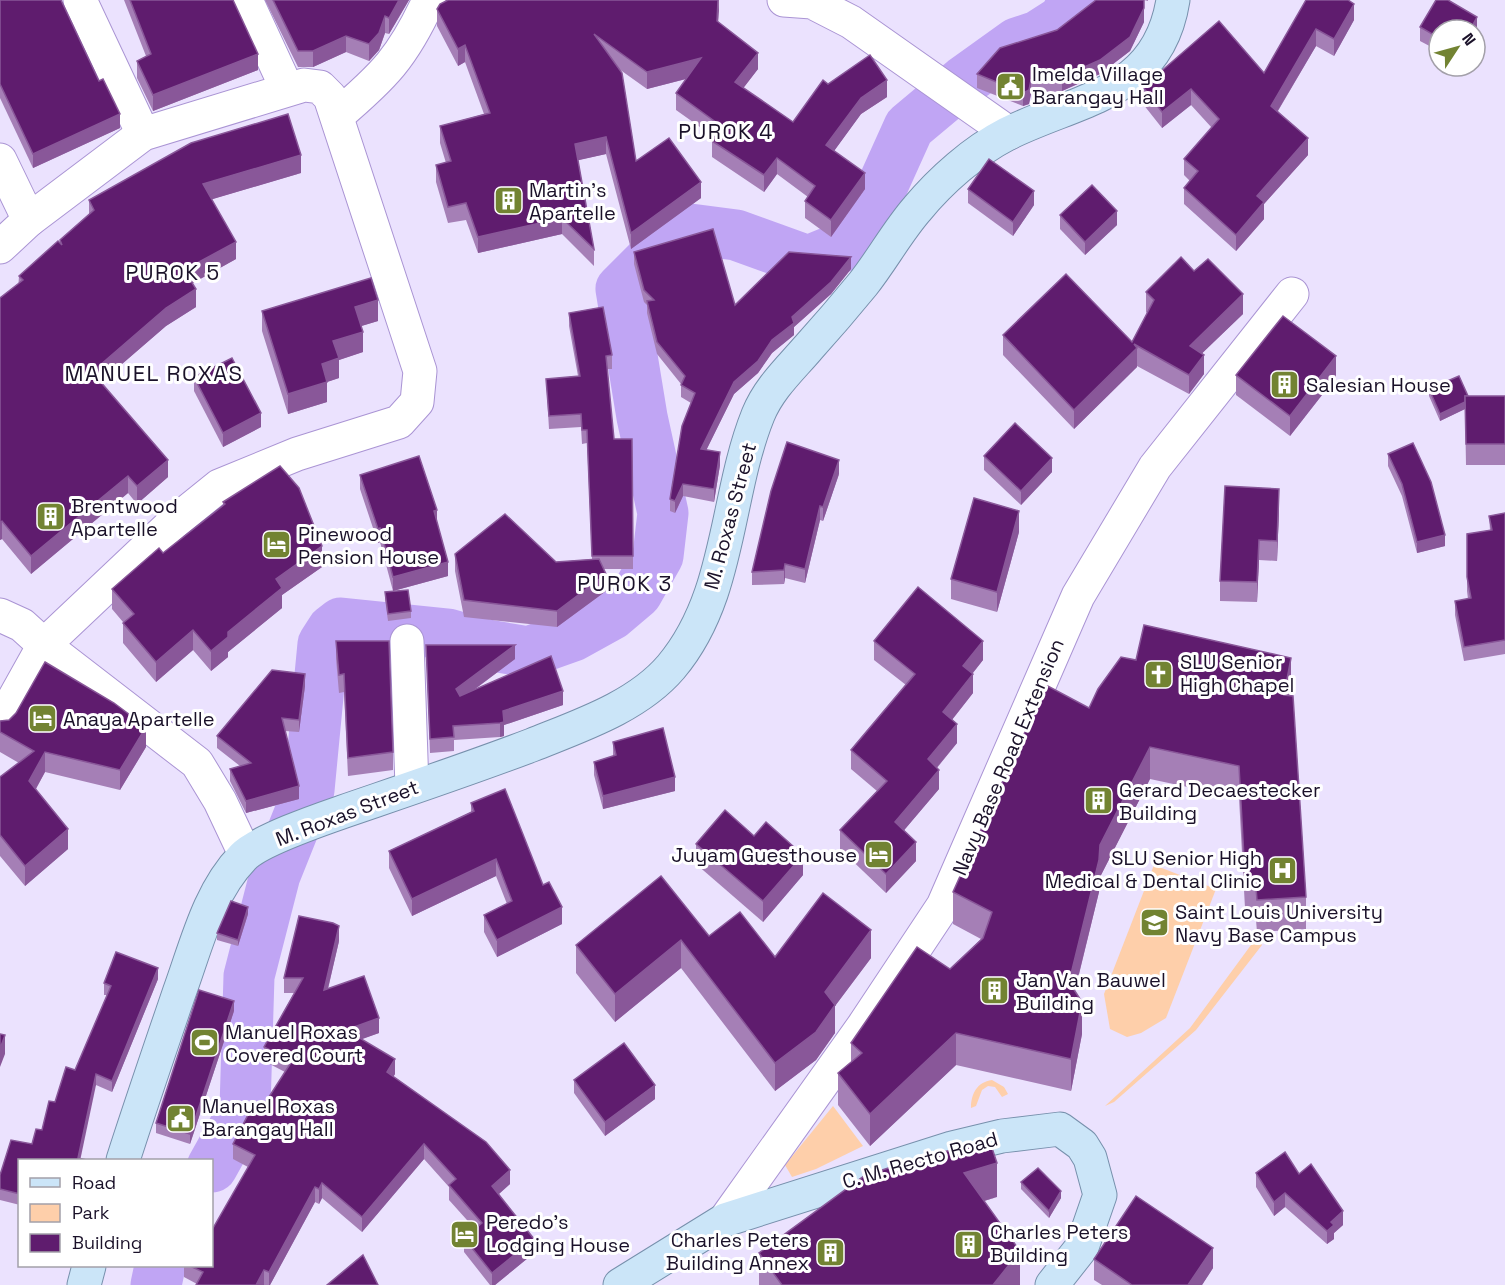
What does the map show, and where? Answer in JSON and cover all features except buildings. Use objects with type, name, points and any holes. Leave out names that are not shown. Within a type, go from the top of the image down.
[{"type":"main road","name":"M. Roxas Street","points":[[245,854],[322,818],[412,787],[452,776],[572,729],[643,692],[670,667],[688,640],[716,582],[749,440],[760,409],[774,385],[865,281],[916,209],[953,172],[1009,133],[1097,97],[1125,82],[1146,65],[1159,44],[1170,21],[1173,0]]},
{"type":"main road","points":[[124,1159],[211,905],[245,854]]},
{"type":"main road","name":"C. M. Recto Road","points":[[620,1285],[724,1220],[952,1148],[1002,1136],[1060,1129],[1082,1145],[1090,1158],[1100,1195],[1082,1247],[1052,1285]]},
{"type":"main road","points":[[84,1285],[89,1267]]},
{"type":"street","points":[[80,0],[143,134]]},
{"type":"street","points":[[246,0],[287,89]]},
{"type":"street","points":[[337,116],[391,68],[413,36],[429,0]]},
{"type":"street","points":[[784,0],[812,2],[851,22],[1009,133]]},
{"type":"street","points":[[0,247],[29,220],[143,134],[287,89],[303,85],[320,87],[330,98],[337,116],[420,371],[417,402],[399,422],[297,454],[219,486],[172,524],[44,645],[0,724]]},
{"type":"street","points":[[0,160],[29,220]]},
{"type":"street","name":"Navy Base Road Extension","points":[[724,1220],[864,1025],[943,906],[1078,596],[1155,467],[1292,294]]},
{"type":"street","points":[[0,615],[22,625],[44,645],[197,763],[220,801],[245,854]]},
{"type":"street","points":[[407,641],[412,787]]},
{"type":"green space","points":[[1154,865],[1216,889],[1166,1018],[1141,1033],[1127,1037],[1110,1029],[1104,994]]},
{"type":"green space","points":[[1258,940],[1262,945],[1196,1030],[1114,1102],[1105,1106],[1190,1028],[1251,945]]},
{"type":"green space","points":[[992,1080],[1004,1087],[1008,1094],[1002,1097],[995,1087],[988,1086],[982,1090],[976,1106],[971,1108],[972,1098],[979,1086]]},
{"type":"green space","points":[[833,1106],[863,1146],[816,1169],[792,1177],[785,1165]]},
{"type":"waterway","points":[[213,1165],[245,1108],[249,976],[275,875],[309,790],[323,644],[332,630],[341,623],[448,634],[487,645],[528,652],[573,636],[611,615],[637,593],[658,556],[663,513],[642,417],[621,289],[662,248],[690,229],[736,235],[808,261],[847,245],[868,218],[909,127],[964,81],[1017,43],[1038,36],[1063,20],[1075,0]]},
{"type":"waterway","points":[[156,1285],[160,1267]]},
{"type":"place","name":"Imelda Village Barangay Hall","points":[[1011,86]]},
{"type":"place","name":"Martin's Apartelle","points":[[508,201]]},
{"type":"place","name":"Salesian House","points":[[1285,385]]},
{"type":"place","name":"Brentwood Apartelle","points":[[50,517]]},
{"type":"place","name":"Pinewood Pension House","points":[[277,545]]},
{"type":"place","name":"SLU Senior High Chapel","points":[[1159,674]]},
{"type":"place","name":"Anaya Apartelle","points":[[42,719]]},
{"type":"place","name":"Gerard Decaestecker Building","points":[[1098,801]]},
{"type":"place","name":"Juyam Guesthouse","points":[[878,855]]},
{"type":"place","name":"SLU Senior High Medical & Dental Clinic","points":[[1283,870]]},
{"type":"place","name":"Saint Louis University Navy Base Campus","points":[[1154,923]]},
{"type":"place","name":"Jan Van Bauwel Building","points":[[995,991]]},
{"type":"place","name":"Manuel Roxas Covered Court","points":[[204,1043]]},
{"type":"place","name":"Manuel Roxas Barangay Hall","points":[[181,1118]]},
{"type":"place","name":"Peredo's Lodging House","points":[[465,1234]]},
{"type":"place","name":"Charles Peters Building","points":[[969,1244]]},
{"type":"place","name":"Charles Peters Building Annex","points":[[830,1252]]},
{"type":"district","name":"PUROK 4","points":[[726,132]]},
{"type":"district","name":"PUROK 5","points":[[173,273]]},
{"type":"district","name":"MANUEL ROXAS","points":[[154,373]]},
{"type":"district","name":"PUROK 3","points":[[625,584]]}]
